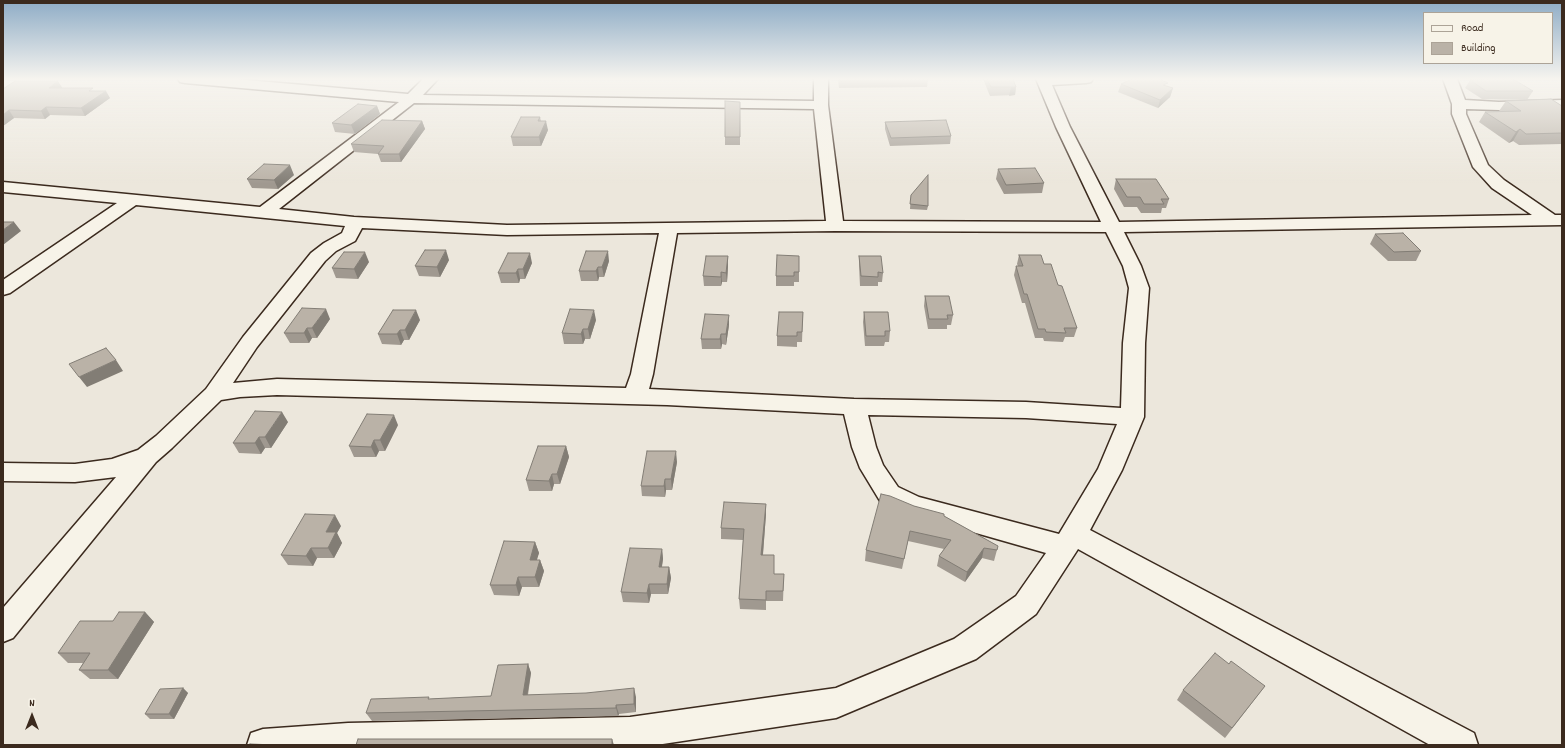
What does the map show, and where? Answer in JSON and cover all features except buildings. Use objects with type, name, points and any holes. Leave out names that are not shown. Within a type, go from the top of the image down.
[{"type":"street","points":[[265,212],[349,150],[394,114]]},
{"type":"street","points":[[822,114],[835,226]]},
{"type":"street","points":[[262,745],[348,739],[630,733],[836,703],[965,649],[1026,605],[1070,541],[1110,470],[1132,417],[1134,343],[1138,288],[1132,266],[1057,114]]},
{"type":"street","points":[[1459,114],[1481,167],[1498,184],[1557,220]]},
{"type":"street","points":[[3,187],[354,222],[507,230],[835,226],[1113,227],[1557,220]]},
{"type":"street","points":[[3,289],[133,200]]},
{"type":"street","points":[[3,629],[147,456],[164,442],[214,394],[250,342],[318,257],[330,247],[349,237],[353,230],[354,222]]},
{"type":"street","points":[[635,396],[642,374],[670,228]]},
{"type":"street","points":[[214,394],[240,389],[277,387],[635,396],[854,407],[1026,410],[1132,417]]},
{"type":"street","points":[[854,407],[864,447],[872,468],[889,494],[913,505],[1070,541],[1462,745]]},
{"type":"street","points":[[3,472],[75,473],[114,468],[147,456]]}]
